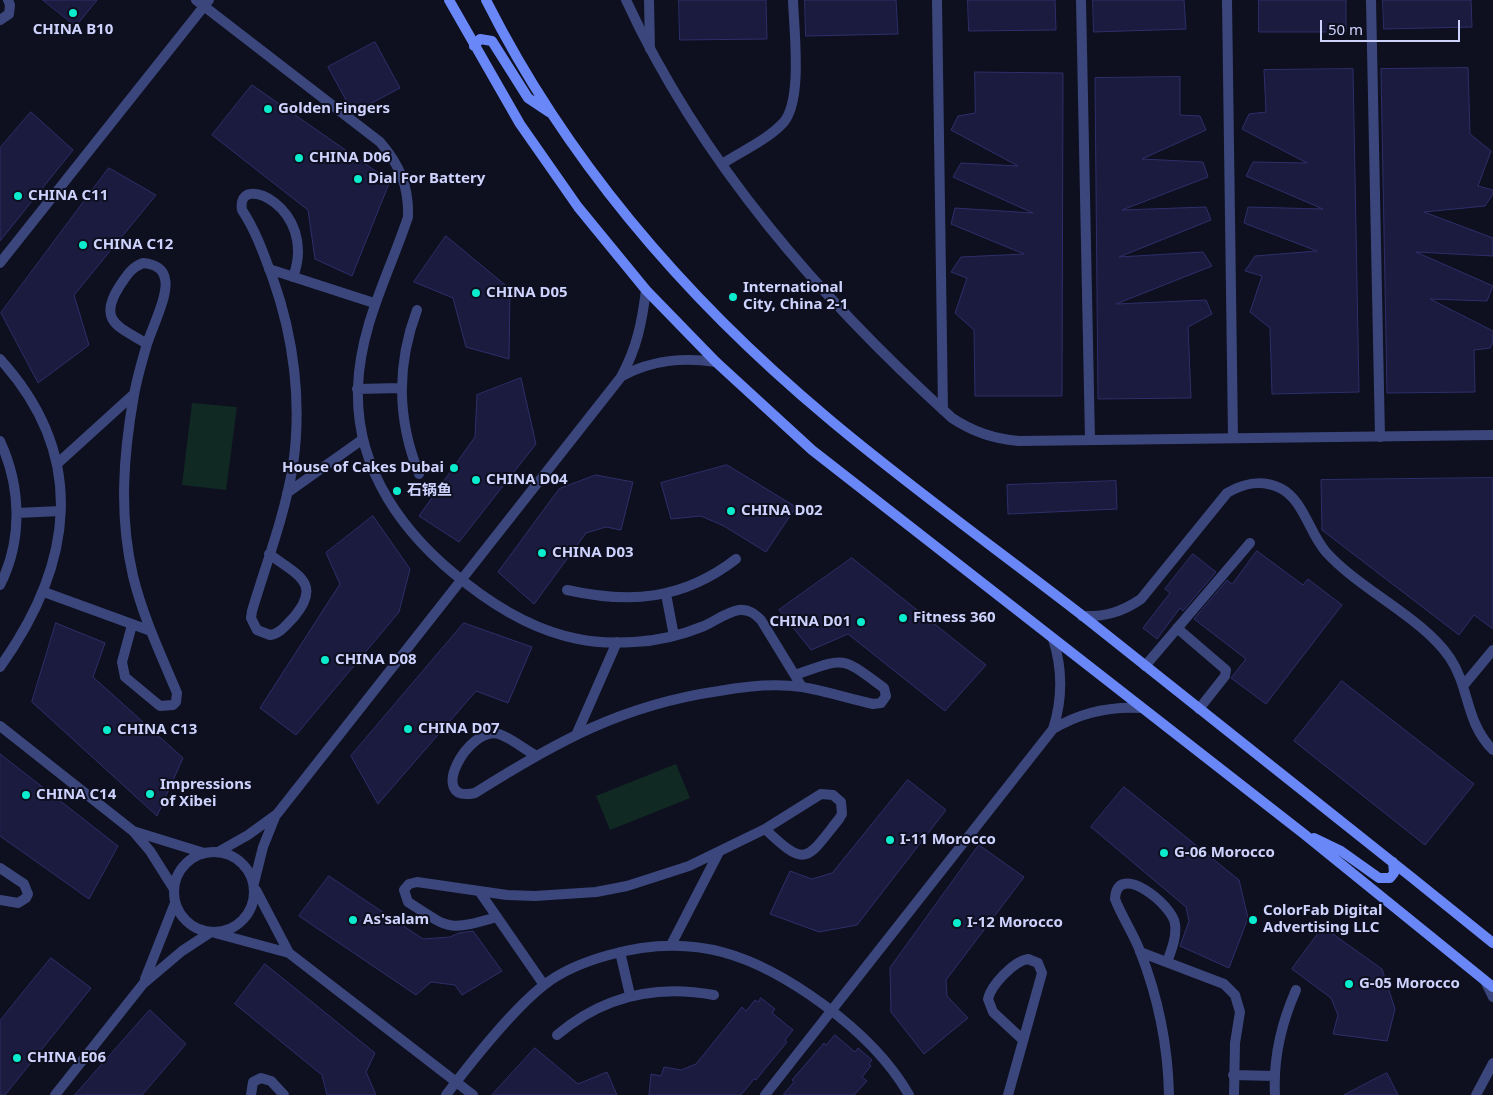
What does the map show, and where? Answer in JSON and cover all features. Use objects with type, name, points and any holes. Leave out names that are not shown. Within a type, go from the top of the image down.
[{"type":"street","points":[[0,20],[9,14],[10,5],[8,0]]},
{"type":"street","points":[[449,0],[520,124],[572,200],[608,247],[646,290],[716,362],[812,450],[1304,834],[1489,984],[1493,998]]},
{"type":"street","points":[[486,0],[549,112],[601,185],[690,290],[749,348],[792,388],[862,446],[1082,616],[1493,943]]},
{"type":"street","points":[[626,0],[650,49],[722,164],[765,223],[825,294],[866,337],[943,410],[967,428],[1001,440],[1493,435]]},
{"type":"street","points":[[649,0],[650,49]]},
{"type":"street","points":[[722,164],[777,129],[789,114],[795,96],[794,0]]},
{"type":"street","points":[[937,0],[943,410]]},
{"type":"street","points":[[1081,0],[1090,440]]},
{"type":"street","points":[[1227,0],[1233,437]]},
{"type":"street","points":[[1370,0],[1380,437]]},
{"type":"street","points":[[0,263],[203,2],[380,142],[397,164],[407,190],[408,218],[374,304],[362,346],[358,389],[363,439],[373,470],[392,508],[423,547],[461,580],[501,608],[540,628],[578,639],[618,642],[674,636],[704,626],[733,612],[747,610],[762,620],[802,688]]},
{"type":"street","points":[[474,46],[484,38],[492,41],[528,98],[549,112]]},
{"type":"street","points":[[269,554],[303,579],[307,596],[302,607],[282,630],[270,635],[257,630],[251,618],[269,554],[287,494],[296,437],[295,380],[288,331],[269,269],[258,241],[242,210],[242,200],[250,193],[256,192],[272,200],[289,217],[295,228],[299,253],[293,277]]},
{"type":"street","points":[[132,624],[122,662],[125,677],[160,706],[169,707],[176,702],[177,693],[151,631],[133,577],[124,516],[126,451],[134,394],[147,344],[166,288],[166,280],[158,267],[143,263],[129,271],[112,298],[109,310],[113,321],[147,344]]},
{"type":"street","points":[[269,269],[374,304]]},
{"type":"street","points":[[218,852],[248,835],[277,814],[621,376],[629,362],[640,333],[646,290]]},
{"type":"street","points":[[417,310],[407,341],[400,388],[405,433],[419,474]]},
{"type":"street","points":[[621,376],[635,369],[667,360],[683,358],[716,362]]},
{"type":"street","points":[[0,359],[29,394],[40,415],[58,462],[60,511],[56,552],[44,592],[19,639],[0,667]]},
{"type":"street","points":[[358,389],[400,388]]},
{"type":"street","points":[[58,462],[134,394]]},
{"type":"street","points":[[287,494],[363,439]]},
{"type":"street","points":[[0,441],[12,472],[17,513],[11,557],[0,585]]},
{"type":"street","points":[[1082,616],[1107,615],[1131,606],[1141,599],[1227,493],[1239,486],[1254,482],[1268,484],[1282,489],[1294,498],[1316,540],[1338,564],[1442,647],[1458,672],[1471,716],[1479,732],[1493,750]]},
{"type":"street","points":[[17,513],[60,511]]},
{"type":"street","points":[[1145,666],[1250,542]]},
{"type":"street","points":[[567,590],[615,598],[666,594],[709,578],[736,559]]},
{"type":"street","points":[[44,592],[151,631]]},
{"type":"street","points":[[666,594],[674,636]]},
{"type":"street","points":[[1177,628],[1226,670],[1225,676],[1199,709]]},
{"type":"street","points":[[765,1095],[1053,729],[1058,714],[1062,684],[1053,639]]},
{"type":"street","points":[[577,733],[618,642]]},
{"type":"street","points":[[1463,686],[1493,650]]},
{"type":"street","points":[[535,756],[499,734],[484,734],[472,744],[453,771],[452,782],[454,787],[464,794],[475,793],[577,733],[634,709],[694,694],[763,686],[802,688],[873,704],[881,703],[886,696],[884,688],[846,662],[832,662],[796,676]]},
{"type":"street","points":[[1053,729],[1067,721],[1096,710],[1119,707],[1142,708]]},
{"type":"street","points":[[0,726],[133,831],[154,858],[174,889]]},
{"type":"street","points":[[497,917],[462,927],[447,926],[408,902],[404,894],[406,887],[417,882],[479,891],[535,896],[596,892],[659,877],[719,852],[765,829],[821,794],[833,795],[841,802],[842,814],[839,819],[814,851],[808,854],[801,855],[788,851],[765,829]]},
{"type":"street","points":[[55,1095],[143,984],[182,951],[213,933],[234,927],[249,914],[254,902],[255,885],[264,848],[277,814]]},
{"type":"street","points":[[133,831],[204,852],[218,852],[230,855],[241,861],[249,871],[289,953]]},
{"type":"street","points":[[1304,834],[1341,851],[1379,878],[1385,879],[1394,873],[1393,862]]},
{"type":"street","points":[[143,984],[175,904],[174,889],[180,870],[194,856],[204,852]]},
{"type":"street","points":[[671,945],[719,852]]},
{"type":"street","points":[[0,868],[24,884],[28,894],[26,898],[18,903],[0,900]]},
{"type":"street","points":[[1168,962],[1175,933],[1174,917],[1164,905],[1138,886],[1128,882],[1118,888],[1115,899],[1140,952],[1164,1034],[1170,1095]]},
{"type":"street","points":[[479,891],[544,984]]},
{"type":"street","points":[[175,904],[183,918],[195,928],[289,953],[473,1095]]},
{"type":"street","points":[[446,1095],[519,1008],[544,984],[581,965],[620,952],[671,945],[709,948],[744,957],[776,972],[832,1011],[888,1063],[909,1095]]},
{"type":"street","points":[[620,952],[630,995]]},
{"type":"street","points":[[1140,952],[1224,984],[1236,996],[1240,1012],[1235,1043],[1234,1095]]},
{"type":"street","points":[[998,1095],[1009,1090],[1042,973],[1038,963],[1028,959],[1018,963],[995,986],[988,999],[994,1012],[1022,1039]]},
{"type":"street","points":[[557,1035],[598,1007],[630,995],[672,990],[714,995]]},
{"type":"street","points":[[1276,1095],[1275,1076],[1283,1023],[1296,990]]},
{"type":"street","points":[[1478,1092],[1493,1063]]},
{"type":"street","points":[[1233,1075],[1275,1076]]},
{"type":"street","points":[[251,1095],[253,1082],[262,1078],[270,1081],[284,1095]]},
{"type":"street","points":[[1478,1092],[1493,1079]]},
{"type":"green space","points":[[192,403],[237,407],[226,490],[182,485]]},
{"type":"green space","points":[[676,764],[690,798],[610,830],[596,796]]},
{"type":"building","name":"CHINA B10","points":[[43,0],[97,0],[76,26]]},
{"type":"building","points":[[679,0],[766,0],[767,39],[680,40]]},
{"type":"building","points":[[805,0],[896,0],[898,34],[806,36]]},
{"type":"building","points":[[968,0],[1055,0],[1056,30],[969,31]]},
{"type":"building","points":[[1093,0],[1184,0],[1186,29],[1094,32]]},
{"type":"building","points":[[1259,0],[1346,0],[1346,32],[1259,32]]},
{"type":"building","points":[[1383,0],[1471,0],[1472,27],[1384,29]]},
{"type":"building","points":[[375,42],[400,88],[353,113],[328,67]]},
{"type":"building","points":[[1468,68],[1470,134],[1491,151],[1478,186],[1493,190],[1493,194],[1485,206],[1424,212],[1493,238],[1493,256],[1416,252],[1493,286],[1487,301],[1430,299],[1493,331],[1493,342],[1490,348],[1474,350],[1475,392],[1387,393],[1381,69]]},
{"type":"building","points":[[1353,69],[1359,392],[1272,394],[1270,328],[1250,312],[1262,276],[1245,271],[1255,256],[1317,251],[1244,223],[1248,207],[1323,209],[1246,176],[1253,162],[1307,163],[1242,129],[1249,114],[1266,112],[1264,70]]},
{"type":"building","points":[[975,72],[1063,73],[1062,396],[975,396],[974,330],[955,313],[967,278],[951,272],[961,257],[1024,254],[951,224],[955,208],[1033,213],[953,177],[961,163],[1018,166],[951,130],[958,116],[975,113]]},
{"type":"building","points":[[1180,77],[1180,115],[1200,116],[1206,130],[1142,159],[1203,162],[1208,177],[1122,210],[1206,207],[1211,220],[1119,257],[1203,252],[1212,266],[1116,304],[1206,300],[1212,314],[1188,327],[1191,398],[1098,399],[1095,78]]},
{"type":"building","name":"CHINA D06","points":[[252,85],[390,181],[352,276],[315,259],[308,210],[212,135]]},
{"type":"building","name":"CHINA C11","points":[[31,112],[73,150],[0,241],[0,148]]},
{"type":"building","name":"CHINA C12","points":[[109,168],[156,195],[74,295],[89,345],[38,383],[1,313]]},
{"type":"building","name":"CHINA D05","points":[[446,236],[510,289],[509,359],[466,347],[453,298],[414,282]]},
{"type":"building","name":"CHINA D04","points":[[521,378],[536,444],[459,542],[419,516],[475,437],[477,395]]},
{"type":"building","name":"CHINA D02","points":[[727,465],[796,507],[766,552],[724,526],[701,516],[671,519],[661,483]]},
{"type":"building","name":"CHINA D03","points":[[596,475],[633,482],[621,530],[606,527],[586,533],[534,604],[498,572],[559,489]]},
{"type":"building","points":[[1493,478],[1493,629],[1474,615],[1459,635],[1322,530],[1321,480]]},
{"type":"building","points":[[1116,481],[1117,509],[1008,514],[1007,485]]},
{"type":"building","name":"CHINA D08","points":[[373,516],[410,569],[399,612],[296,735],[260,708],[340,584],[326,553]]},
{"type":"building","points":[[1257,551],[1303,585],[1308,579],[1342,605],[1266,704],[1231,678],[1246,659],[1194,619],[1227,580],[1232,584]]},
{"type":"building","points":[[1193,554],[1216,572],[1183,611],[1180,608],[1157,639],[1143,628],[1170,593],[1165,589]]},
{"type":"building","name":"CHINA D01","points":[[852,558],[986,665],[945,711],[848,634],[811,650],[779,610]]},
{"type":"building","name":"CHINA C13","points":[[56,623],[105,643],[93,677],[183,758],[157,816],[32,702]]},
{"type":"building","name":"CHINA D07","points":[[464,623],[532,647],[508,703],[476,691],[378,804],[351,756]]},
{"type":"building","points":[[1342,681],[1474,784],[1425,845],[1294,741]]},
{"type":"building","name":"CHINA C14","points":[[0,754],[118,846],[89,899],[0,836]]},
{"type":"building","name":"I-11 Morocco","points":[[908,780],[946,810],[857,925],[819,932],[770,914],[790,871],[812,879],[832,873]]},
{"type":"building","name":"G-06 Morocco","points":[[1124,787],[1239,880],[1248,918],[1229,968],[1180,946],[1189,921],[1186,907],[1091,827]]},
{"type":"building","name":"I-12 Morocco","points":[[979,845],[1024,877],[946,980],[947,996],[968,1018],[924,1054],[891,1012],[890,968]]},
{"type":"building","points":[[329,876],[423,939],[450,937],[459,933],[473,931],[502,971],[462,995],[455,985],[431,982],[416,995],[299,916]]},
{"type":"building","name":"G-05 Morocco","points":[[1323,927],[1382,969],[1395,1009],[1387,1041],[1333,1034],[1338,1015],[1331,998],[1292,969]]},
{"type":"building","name":"CHINA E06","points":[[51,958],[91,988],[5,1095],[0,1095],[0,1021]]},
{"type":"building","points":[[265,964],[375,1053],[366,1072],[376,1095],[327,1095],[322,1075],[235,1004]]},
{"type":"building","points":[[761,998],[775,1009],[772,1013],[793,1030],[785,1040],[787,1042],[741,1095],[649,1095],[651,1074],[661,1076],[664,1067],[681,1070],[696,1064],[742,1007],[746,1011],[755,1000],[758,1002]]},
{"type":"building","points":[[150,1010],[186,1044],[142,1095],[75,1095]]},
{"type":"building","points":[[835,1035],[855,1052],[858,1048],[872,1060],[869,1064],[871,1066],[862,1077],[867,1081],[854,1095],[783,1095],[794,1082],[792,1080],[824,1043],[826,1045]]},
{"type":"building","points":[[535,1048],[578,1084],[607,1072],[617,1095],[492,1095]]},
{"type":"building","points":[[1387,1073],[1398,1095],[1344,1095]]},
{"type":"place","name":"CHINA B10","points":[[73,13]]},
{"type":"place","name":"Golden Fingers","points":[[268,109]]},
{"type":"place","name":"CHINA D06","points":[[299,158]]},
{"type":"place","name":"Dial For Battery","points":[[358,179]]},
{"type":"place","name":"CHINA C11","points":[[18,196]]},
{"type":"place","name":"CHINA C12","points":[[83,245]]},
{"type":"place","name":"CHINA D05","points":[[476,293]]},
{"type":"place","name":"International City, China 2-1","points":[[733,297]]},
{"type":"place","name":"House of Cakes Dubai","points":[[454,468]]},
{"type":"place","name":"CHINA D04","points":[[476,480]]},
{"type":"place","name":"石锅鱼","points":[[397,491]]},
{"type":"place","name":"CHINA D02","points":[[731,511]]},
{"type":"place","name":"CHINA D03","points":[[542,553]]},
{"type":"place","name":"Fitness 360","points":[[903,618]]},
{"type":"place","name":"CHINA D01","points":[[861,622]]},
{"type":"place","name":"CHINA D08","points":[[325,660]]},
{"type":"place","name":"CHINA D07","points":[[408,729]]},
{"type":"place","name":"CHINA C13","points":[[107,730]]},
{"type":"place","name":"Impressions of Xibei","points":[[150,794]]},
{"type":"place","name":"CHINA C14","points":[[26,795]]},
{"type":"place","name":"I-11 Morocco","points":[[890,840]]},
{"type":"place","name":"G-06 Morocco","points":[[1164,853]]},
{"type":"place","name":"As'salam","points":[[353,920]]},
{"type":"place","name":"ColorFab Digital Advertising LLC","points":[[1253,920]]},
{"type":"place","name":"I-12 Morocco","points":[[957,923]]},
{"type":"place","name":"G-05 Morocco","points":[[1349,984]]},
{"type":"place","name":"CHINA E06","points":[[17,1058]]}]
